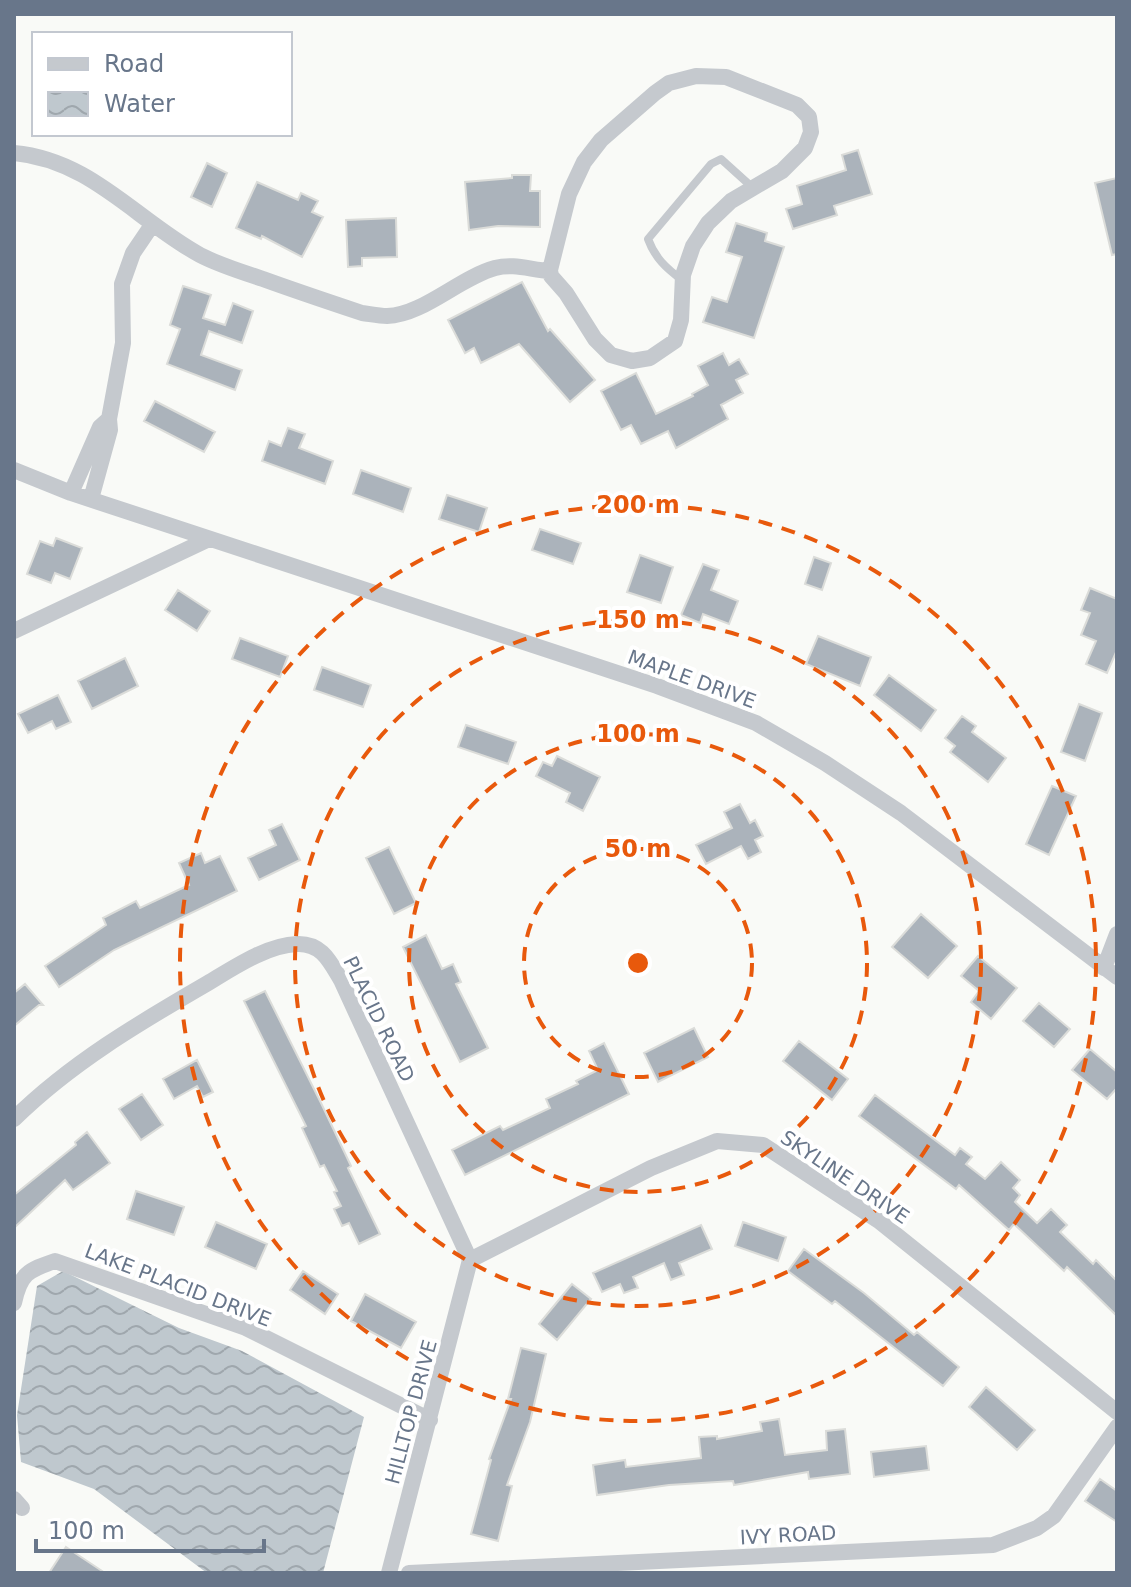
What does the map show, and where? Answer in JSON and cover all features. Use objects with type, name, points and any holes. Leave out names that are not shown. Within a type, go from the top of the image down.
[{"type":"street","points":[[696,76],[726,77],[797,105],[809,117],[811,132],[805,148],[782,171],[731,201],[708,223],[693,246],[682,281],[681,320],[675,341],[650,358],[632,361],[611,355],[595,339],[550,271],[569,194],[584,162],[601,140],[669,83],[696,76]]},
{"type":"street","points":[[14,153],[50,159],[84,173],[142,214],[152,225],[202,256],[362,313],[388,316],[413,309],[495,268],[515,266],[550,271]]},
{"type":"street","points":[[91,499],[100,427],[109,419],[123,343],[122,284],[133,253],[152,225]]},
{"type":"street","points":[[71,493],[96,453]]},
{"type":"street","name":"MAPLE DRIVE","points":[[14,470],[71,493],[657,686],[756,723],[825,763],[901,813],[1111,972]]},
{"type":"street","points":[[14,631],[209,539]]},
{"type":"street","points":[[1111,972],[1117,934]]},
{"type":"street","name":"PLACID ROAD","points":[[14,1119],[43,1090],[164,1008],[267,952],[296,944],[310,946],[323,951],[341,980],[470,1260]]},
{"type":"street","name":"SKYLINE DRIVE","points":[[470,1260],[651,1168],[717,1141],[763,1145],[879,1221],[1117,1412]]},
{"type":"street","name":"HILLTOP DRIVE","points":[[389,1573],[470,1260]]},
{"type":"street","name":"LAKE PLACID DRIVE","points":[[14,1303],[18,1284],[30,1269],[55,1261],[246,1328],[430,1420]]},
{"type":"street","name":"IVY ROAD","points":[[409,1573],[993,1545],[1037,1528],[1054,1516],[1117,1427]]},
{"type":"lane","points":[[682,281],[653,253],[648,239],[656,227],[711,164],[721,159],[753,188]]},
{"type":"water","points":[[63,1271],[179,1328],[242,1351],[364,1417],[323,1573],[207,1573],[94,1489],[21,1462],[17,1415],[37,1286]]},
{"type":"building","points":[[858,150],[872,194],[834,206],[837,215],[793,229],[786,209],[802,204],[797,186],[846,170],[842,155]]},
{"type":"building","points":[[207,163],[227,173],[212,207],[191,197]]},
{"type":"building","points":[[512,175],[531,175],[530,191],[540,191],[540,227],[498,226],[469,230],[465,182],[512,178]]},
{"type":"building","points":[[1117,178],[1117,254],[1112,255],[1095,183]]},
{"type":"building","points":[[257,182],[298,200],[301,193],[318,201],[312,212],[323,217],[302,257],[262,236],[261,239],[236,228]]},
{"type":"building","points":[[396,218],[397,257],[362,258],[362,266],[348,267],[346,220]]},
{"type":"building","points":[[736,223],[767,233],[765,241],[784,247],[754,338],[703,322],[712,297],[727,302],[742,257],[726,252]]},
{"type":"building","points":[[522,282],[548,331],[550,329],[595,380],[570,402],[519,344],[481,363],[474,348],[465,353],[448,320]]},
{"type":"building","points":[[183,286],[211,295],[203,318],[225,325],[233,303],[253,311],[242,343],[209,331],[201,355],[242,370],[235,390],[167,364],[180,329],[170,325]]},
{"type":"building","points":[[723,353],[729,365],[739,359],[748,374],[736,380],[743,393],[721,405],[728,419],[676,448],[668,431],[641,444],[631,425],[621,430],[601,391],[636,373],[656,414],[708,385],[698,366]]},
{"type":"building","points":[[155,401],[215,432],[204,452],[144,421]]},
{"type":"building","points":[[288,428],[305,434],[299,448],[333,461],[325,484],[262,461],[269,441],[281,446]]},
{"type":"building","points":[[361,470],[411,488],[403,512],[353,494]]},
{"type":"building","points":[[447,495],[487,508],[479,532],[439,519]]},
{"type":"building","points":[[540,529],[581,543],[573,564],[532,550]]},
{"type":"building","points":[[56,538],[82,548],[70,579],[55,573],[51,583],[27,574],[40,541],[53,546]]},
{"type":"building","points":[[640,555],[673,567],[661,603],[627,592]]},
{"type":"building","points":[[814,557],[831,563],[822,590],[805,584]]},
{"type":"building","points":[[703,564],[719,570],[711,590],[738,601],[729,624],[703,614],[700,623],[681,615]]},
{"type":"building","points":[[1090,588],[1117,599],[1117,650],[1107,673],[1086,664],[1096,641],[1081,635],[1090,613],[1081,610]]},
{"type":"building","points":[[178,590],[210,611],[197,631],[165,610]]},
{"type":"building","points":[[818,636],[871,657],[860,686],[806,664]]},
{"type":"building","points":[[240,638],[288,656],[280,677],[232,659]]},
{"type":"building","points":[[125,658],[138,686],[92,709],[78,681]]},
{"type":"building","points":[[322,667],[371,685],[363,707],[314,690]]},
{"type":"building","points":[[889,675],[936,710],[921,731],[874,695]]},
{"type":"building","points":[[58,695],[71,722],[56,729],[52,721],[28,733],[18,714]]},
{"type":"building","points":[[1079,704],[1102,713],[1085,761],[1061,752]]},
{"type":"building","points":[[962,716],[976,726],[972,732],[1006,758],[988,782],[950,752],[955,746],[945,738]]},
{"type":"building","points":[[466,725],[516,742],[508,764],[458,747]]},
{"type":"building","points":[[557,756],[600,777],[583,811],[566,802],[570,793],[536,776],[543,762],[552,766]]},
{"type":"building","points":[[1052,786],[1076,796],[1049,855],[1026,844]]},
{"type":"building","points":[[740,804],[750,823],[755,820],[763,836],[755,840],[761,852],[748,859],[741,846],[706,864],[696,845],[732,828],[724,812]]},
{"type":"building","points":[[282,824],[300,860],[259,880],[248,858],[276,845],[269,830]]},
{"type":"building","points":[[389,847],[416,903],[394,914],[366,858]]},
{"type":"building","points":[[201,853],[205,863],[220,856],[237,891],[114,950],[59,987],[45,966],[106,925],[103,918],[136,901],[140,908],[189,885],[179,863]]},
{"type":"building","points":[[921,914],[957,946],[928,978],[892,947]]},
{"type":"building","points":[[426,935],[442,969],[453,964],[461,982],[456,984],[488,1048],[460,1062],[403,947]]},
{"type":"building","points":[[978,956],[1017,988],[991,1019],[971,1002],[979,991],[961,976]]},
{"type":"building","points":[[25,984],[43,1005],[14,1026],[14,993]]},
{"type":"building","points":[[265,991],[351,1166],[348,1168],[380,1234],[359,1244],[349,1223],[342,1226],[334,1209],[341,1206],[334,1192],[337,1191],[324,1165],[320,1167],[302,1128],[306,1126],[244,1001]]},
{"type":"building","points":[[1039,1003],[1070,1029],[1054,1047],[1023,1021]]},
{"type":"building","points":[[694,1028],[708,1057],[658,1082],[644,1053]]},
{"type":"building","points":[[799,1041],[848,1079],[832,1100],[783,1061]]},
{"type":"building","points":[[604,1043],[629,1094],[465,1175],[452,1150],[500,1126],[503,1130],[550,1108],[546,1099],[578,1084],[576,1081],[598,1070],[589,1051]]},
{"type":"building","points":[[1090,1049],[1117,1072],[1117,1088],[1107,1099],[1072,1070]]},
{"type":"building","points":[[197,1060],[213,1092],[203,1097],[197,1086],[174,1099],[163,1079]]},
{"type":"building","points":[[142,1094],[163,1125],[141,1140],[119,1109]]},
{"type":"building","points":[[875,1095],[955,1155],[960,1148],[972,1157],[966,1164],[985,1179],[1001,1162],[1020,1180],[1013,1188],[1020,1195],[1015,1202],[1037,1223],[1051,1209],[1067,1225],[1060,1232],[1093,1264],[1096,1260],[1117,1281],[1117,1316],[1067,1267],[1064,1271],[1014,1224],[1009,1230],[959,1185],[956,1189],[859,1116]]},
{"type":"building","points":[[87,1132],[110,1163],[73,1190],[65,1180],[14,1228],[14,1195],[76,1145],[75,1142]]},
{"type":"building","points":[[136,1191],[184,1207],[174,1235],[127,1219]]},
{"type":"building","points":[[216,1222],[267,1244],[256,1269],[205,1247]]},
{"type":"building","points":[[743,1222],[786,1237],[778,1261],[735,1246]]},
{"type":"building","points":[[701,1225],[712,1249],[679,1263],[684,1275],[671,1280],[664,1263],[633,1277],[638,1288],[624,1293],[620,1284],[602,1292],[593,1273]]},
{"type":"building","points":[[804,1249],[914,1335],[917,1332],[959,1367],[943,1386],[835,1301],[832,1304],[788,1271]]},
{"type":"building","points":[[303,1271],[338,1294],[325,1314],[290,1290]]},
{"type":"building","points":[[572,1284],[591,1299],[557,1340],[539,1324]]},
{"type":"building","points":[[365,1294],[416,1322],[401,1348],[351,1321]]},
{"type":"building","points":[[521,1348],[546,1354],[530,1422],[507,1485],[512,1486],[498,1541],[471,1534],[489,1459],[511,1399],[508,1399]]},
{"type":"building","points":[[986,1387],[1035,1430],[1017,1450],[969,1407]]},
{"type":"building","points":[[779,1419],[785,1455],[827,1450],[826,1431],[845,1429],[850,1474],[809,1479],[808,1472],[734,1485],[733,1481],[669,1485],[597,1495],[593,1465],[625,1460],[626,1467],[701,1458],[699,1437],[717,1436],[717,1439],[762,1431],[760,1422]]},
{"type":"building","points":[[926,1446],[929,1470],[874,1477],[871,1452]]},
{"type":"building","points":[[1100,1479],[1117,1491],[1117,1522],[1085,1501]]},
{"type":"building","points":[[66,1547],[105,1573],[49,1573]]}]
